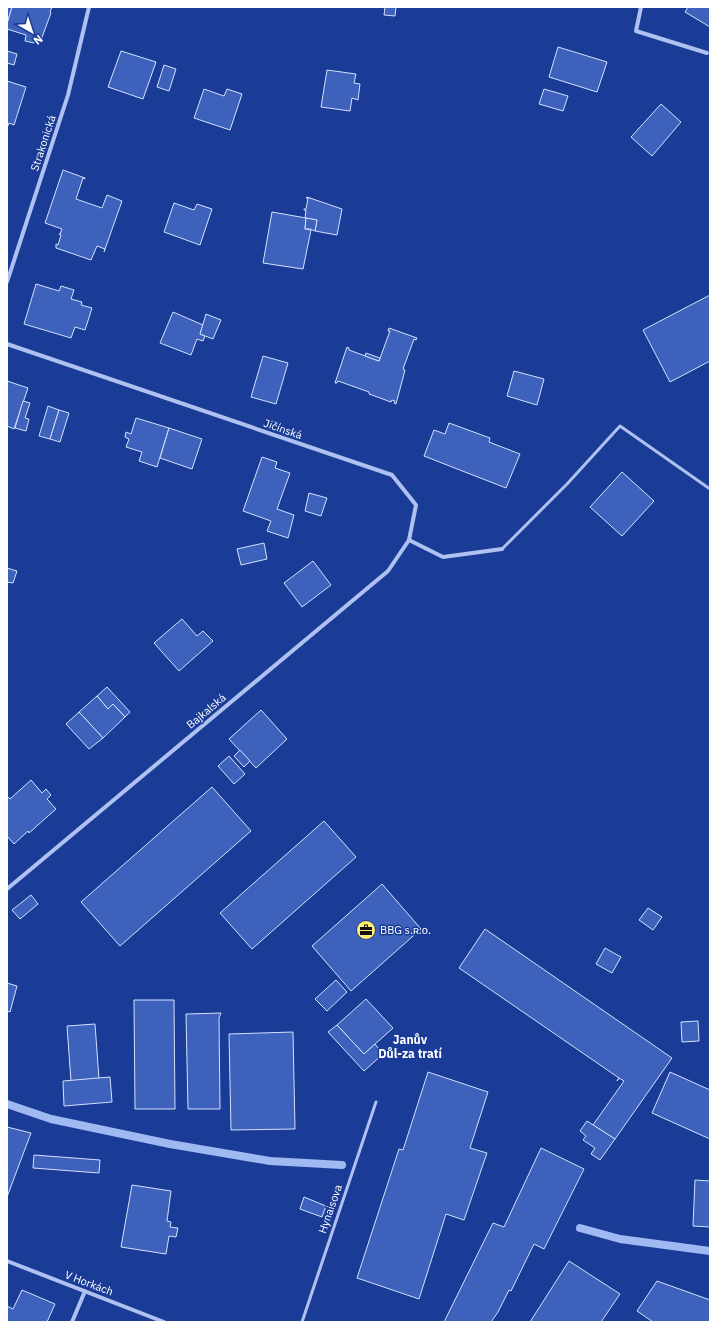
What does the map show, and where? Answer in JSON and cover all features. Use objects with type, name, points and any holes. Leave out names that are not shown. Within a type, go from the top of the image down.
[{"type":"street","name":"Strakonická","points":[[7,282],[68,95],[89,7]]},
{"type":"street","points":[[641,7],[636,31],[707,53]]},
{"type":"street","name":"Jičínská","points":[[7,344],[392,475],[416,505],[409,540]]},
{"type":"street","points":[[409,540],[443,557],[502,549]]},
{"type":"street","name":"Bajkalská","points":[[7,889],[388,571],[409,540]]},
{"type":"street","name":"V Horkách","points":[[7,1261],[164,1322]]},
{"type":"street","points":[[72,1322],[85,1291]]},
{"type":"lane","points":[[502,549],[567,484],[620,426],[710,489]]},
{"type":"lane","name":"Hynaisova","points":[[302,1322],[376,1102]]},
{"type":"building","points":[[7,7],[12,7],[7,24]]},
{"type":"building","points":[[12,7],[52,7],[41,40],[36,38],[34,43],[25,41],[26,35],[7,29]]},
{"type":"building","points":[[385,7],[396,7],[395,16],[384,15]]},
{"type":"building","points":[[688,7],[710,7],[710,27],[685,12]]},
{"type":"building","points":[[558,47],[607,62],[597,92],[549,77]]},
{"type":"building","points":[[7,51],[17,54],[14,65],[7,63]]},
{"type":"building","points":[[121,51],[156,62],[143,99],[108,87]]},
{"type":"building","points":[[164,65],[176,69],[169,91],[157,87]]},
{"type":"building","points":[[327,70],[356,74],[354,83],[360,84],[358,100],[352,98],[350,111],[321,107]]},
{"type":"building","points":[[7,81],[26,87],[14,125],[9,123],[7,128]]},
{"type":"building","points":[[204,89],[224,96],[227,89],[242,94],[230,130],[194,118]]},
{"type":"building","points":[[544,89],[568,96],[563,111],[539,104]]},
{"type":"building","points":[[661,104],[681,122],[652,156],[631,137]]},
{"type":"building","points":[[63,170],[85,178],[83,178],[76,199],[102,208],[107,195],[122,201],[104,252],[105,249],[97,246],[91,260],[56,248],[56,244],[58,245],[61,235],[59,234],[62,229],[45,223]]},
{"type":"building","points":[[307,197],[342,209],[337,235],[315,231],[317,220],[305,218],[306,210],[304,209],[306,209]]},
{"type":"building","points":[[174,203],[194,210],[197,204],[212,209],[200,245],[164,232]]},
{"type":"building","points":[[272,212],[306,218],[305,229],[311,230],[303,269],[263,263]]},
{"type":"building","points":[[306,218],[317,220],[315,231],[305,229]]},
{"type":"building","points":[[36,284],[59,291],[61,286],[74,290],[71,299],[82,302],[81,305],[92,308],[85,330],[75,327],[71,338],[24,324]]},
{"type":"building","points":[[710,295],[710,361],[670,382],[643,330]]},
{"type":"building","points":[[173,312],[203,325],[200,334],[205,336],[203,341],[197,339],[191,355],[160,343]]},
{"type":"building","points":[[206,314],[221,320],[213,339],[200,334]]},
{"type":"building","points":[[389,328],[417,338],[416,340],[414,339],[403,369],[405,370],[396,404],[394,403],[395,401],[392,400],[391,402],[338,381],[335,383],[347,347],[349,350],[379,361],[390,331],[388,331]]},
{"type":"building","points":[[366,353],[380,358],[379,361],[365,356]]},
{"type":"building","points":[[263,356],[288,363],[276,404],[251,397]]},
{"type":"building","points":[[514,371],[544,379],[537,405],[507,396]]},
{"type":"building","points":[[7,381],[28,388],[14,429],[7,426]]},
{"type":"building","points":[[23,401],[30,403],[25,418],[29,419],[26,431],[15,428]]},
{"type":"building","points":[[48,406],[59,410],[50,439],[39,436]]},
{"type":"building","points":[[59,410],[69,413],[60,442],[50,439]]},
{"type":"building","points":[[136,418],[169,428],[157,467],[139,461],[142,452],[126,447],[129,439],[125,437],[126,432],[131,434]]},
{"type":"building","points":[[449,423],[490,438],[489,442],[520,454],[506,488],[424,456],[434,430],[445,434]]},
{"type":"building","points":[[169,428],[202,439],[192,469],[160,458]]},
{"type":"building","points":[[262,457],[277,462],[275,468],[290,473],[277,509],[294,515],[288,538],[267,531],[271,521],[243,511]]},
{"type":"building","points":[[622,472],[654,501],[622,536],[590,507]]},
{"type":"building","points":[[309,493],[327,498],[321,516],[305,511]]},
{"type":"building","points":[[264,543],[267,559],[241,565],[237,549]]},
{"type":"building","points":[[313,561],[331,585],[302,607],[284,583]]},
{"type":"building","points":[[7,568],[17,571],[13,583],[7,582]]},
{"type":"building","points":[[182,619],[197,636],[203,631],[213,641],[179,671],[154,643]]},
{"type":"building","points":[[107,687],[130,712],[125,717],[113,704],[108,709],[97,696]]},
{"type":"building","points":[[97,696],[108,709],[113,704],[125,717],[103,738],[79,712]]},
{"type":"building","points":[[261,710],[287,739],[256,768],[229,739]]},
{"type":"building","points":[[79,712],[103,738],[89,749],[66,724]]},
{"type":"building","points":[[240,750],[250,761],[244,767],[234,756]]},
{"type":"building","points":[[229,756],[245,774],[234,784],[218,766]]},
{"type":"building","points":[[31,780],[42,793],[46,789],[51,795],[47,799],[56,809],[14,844],[7,836],[7,796],[10,799]]},
{"type":"building","points":[[212,787],[251,831],[120,946],[81,902]]},
{"type":"building","points":[[324,821],[356,857],[252,949],[220,913]]},
{"type":"building","points":[[382,884],[421,929],[351,991],[312,946]]},
{"type":"building","points":[[31,895],[38,904],[20,919],[12,910]]},
{"type":"building","points":[[648,908],[662,917],[653,930],[639,920]]},
{"type":"building","points":[[485,929],[672,1058],[615,1139],[593,1125],[624,1081],[459,968]]},
{"type":"building","points":[[605,948],[621,957],[612,973],[596,964]]},
{"type":"building","points":[[336,980],[347,992],[327,1011],[315,999]]},
{"type":"building","points":[[7,983],[17,986],[10,1012],[7,1011]]},
{"type":"building","points":[[366,999],[393,1028],[364,1054],[337,1025]]},
{"type":"building","points":[[134,1000],[174,1000],[175,1109],[135,1109]]},
{"type":"building","points":[[221,1013],[219,1018],[220,1109],[188,1109],[186,1014]]},
{"type":"building","points":[[698,1021],[699,1041],[682,1042],[681,1022]]},
{"type":"building","points":[[95,1024],[99,1079],[71,1081],[67,1026]]},
{"type":"building","points":[[337,1025],[364,1054],[375,1044],[383,1054],[364,1071],[328,1032]]},
{"type":"building","points":[[293,1032],[295,1129],[231,1130],[229,1034]]},
{"type":"building","points":[[428,1072],[488,1092],[470,1148],[487,1153],[464,1220],[446,1214],[419,1299],[357,1278],[399,1149],[403,1150]]},
{"type":"building","points":[[670,1072],[710,1090],[710,1139],[652,1113]]},
{"type":"building","points":[[110,1077],[112,1102],[64,1106],[63,1081]]},
{"type":"building","points":[[587,1121],[615,1139],[600,1160],[591,1154],[595,1148],[583,1140],[586,1136],[580,1131]]},
{"type":"building","points":[[7,1127],[31,1133],[7,1197]]},
{"type":"building","points":[[541,1148],[584,1169],[544,1249],[534,1244],[511,1291],[509,1290],[491,1322],[444,1322],[493,1223],[504,1227]]},
{"type":"building","points":[[34,1155],[100,1160],[99,1173],[33,1168]]},
{"type":"building","points":[[695,1180],[710,1181],[710,1227],[693,1226]]},
{"type":"building","points":[[132,1185],[171,1191],[167,1221],[171,1222],[170,1227],[178,1228],[176,1237],[169,1236],[166,1254],[121,1247]]},
{"type":"building","points":[[304,1197],[326,1206],[322,1217],[300,1209]]},
{"type":"building","points":[[569,1261],[620,1294],[601,1322],[530,1322]]},
{"type":"building","points":[[657,1281],[710,1300],[710,1322],[653,1322],[637,1311]]},
{"type":"building","points":[[22,1290],[55,1304],[47,1322],[7,1322],[7,1306],[13,1309]]},
{"type":"waterway","points":[[7,1104],[51,1119],[170,1144],[270,1161],[342,1165]]},
{"type":"waterway","points":[[580,1228],[620,1239],[710,1251]]},
{"type":"place","name":"BBG s.ʀ.ᴏ.","points":[[366,930]]},
{"type":"district","name":"Janův Důl-za tratí","points":[[410,1046]]}]
